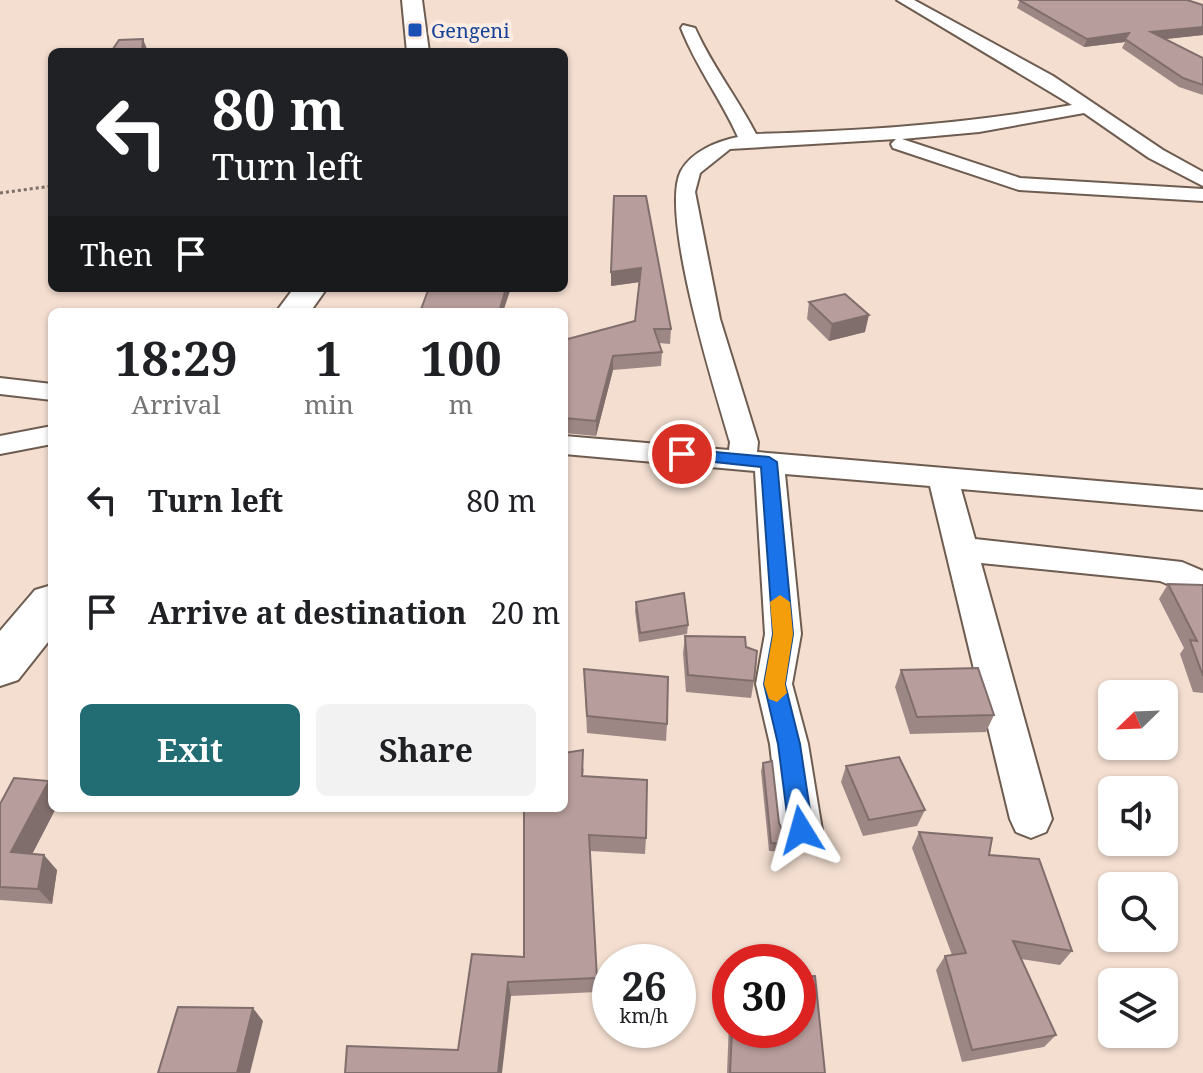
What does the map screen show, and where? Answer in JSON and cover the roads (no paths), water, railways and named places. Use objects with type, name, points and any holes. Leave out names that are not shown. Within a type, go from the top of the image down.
[{"type":"street","points":[[412,0],[418,48]]},
{"type":"street","points":[[904,0],[1047,80],[1156,154],[1203,180]]},
{"type":"street","points":[[688,28],[703,64],[732,104],[749,140]]},
{"type":"street","points":[[801,830],[789,744],[774,684],[783,634],[755,460],[744,442],[708,319],[685,192],[691,171],[724,145],[749,140],[858,137],[979,127],[1088,107]]},
{"type":"street","points":[[858,137],[925,148],[1000,180],[1019,184],[1203,195]]},
{"type":"street","points":[[0,386],[48,392]]},
{"type":"street","points":[[0,445],[48,436]]},
{"type":"street","points":[[568,445],[1203,500]]},
{"type":"street","points":[[943,477],[1031,819]]},
{"type":"street","points":[[961,549],[1160,569],[1182,574],[1203,586]]},
{"type":"street","points":[[0,666],[48,608]]},
{"type":"place","name":"Gengeni","points":[[415,30]]}]
